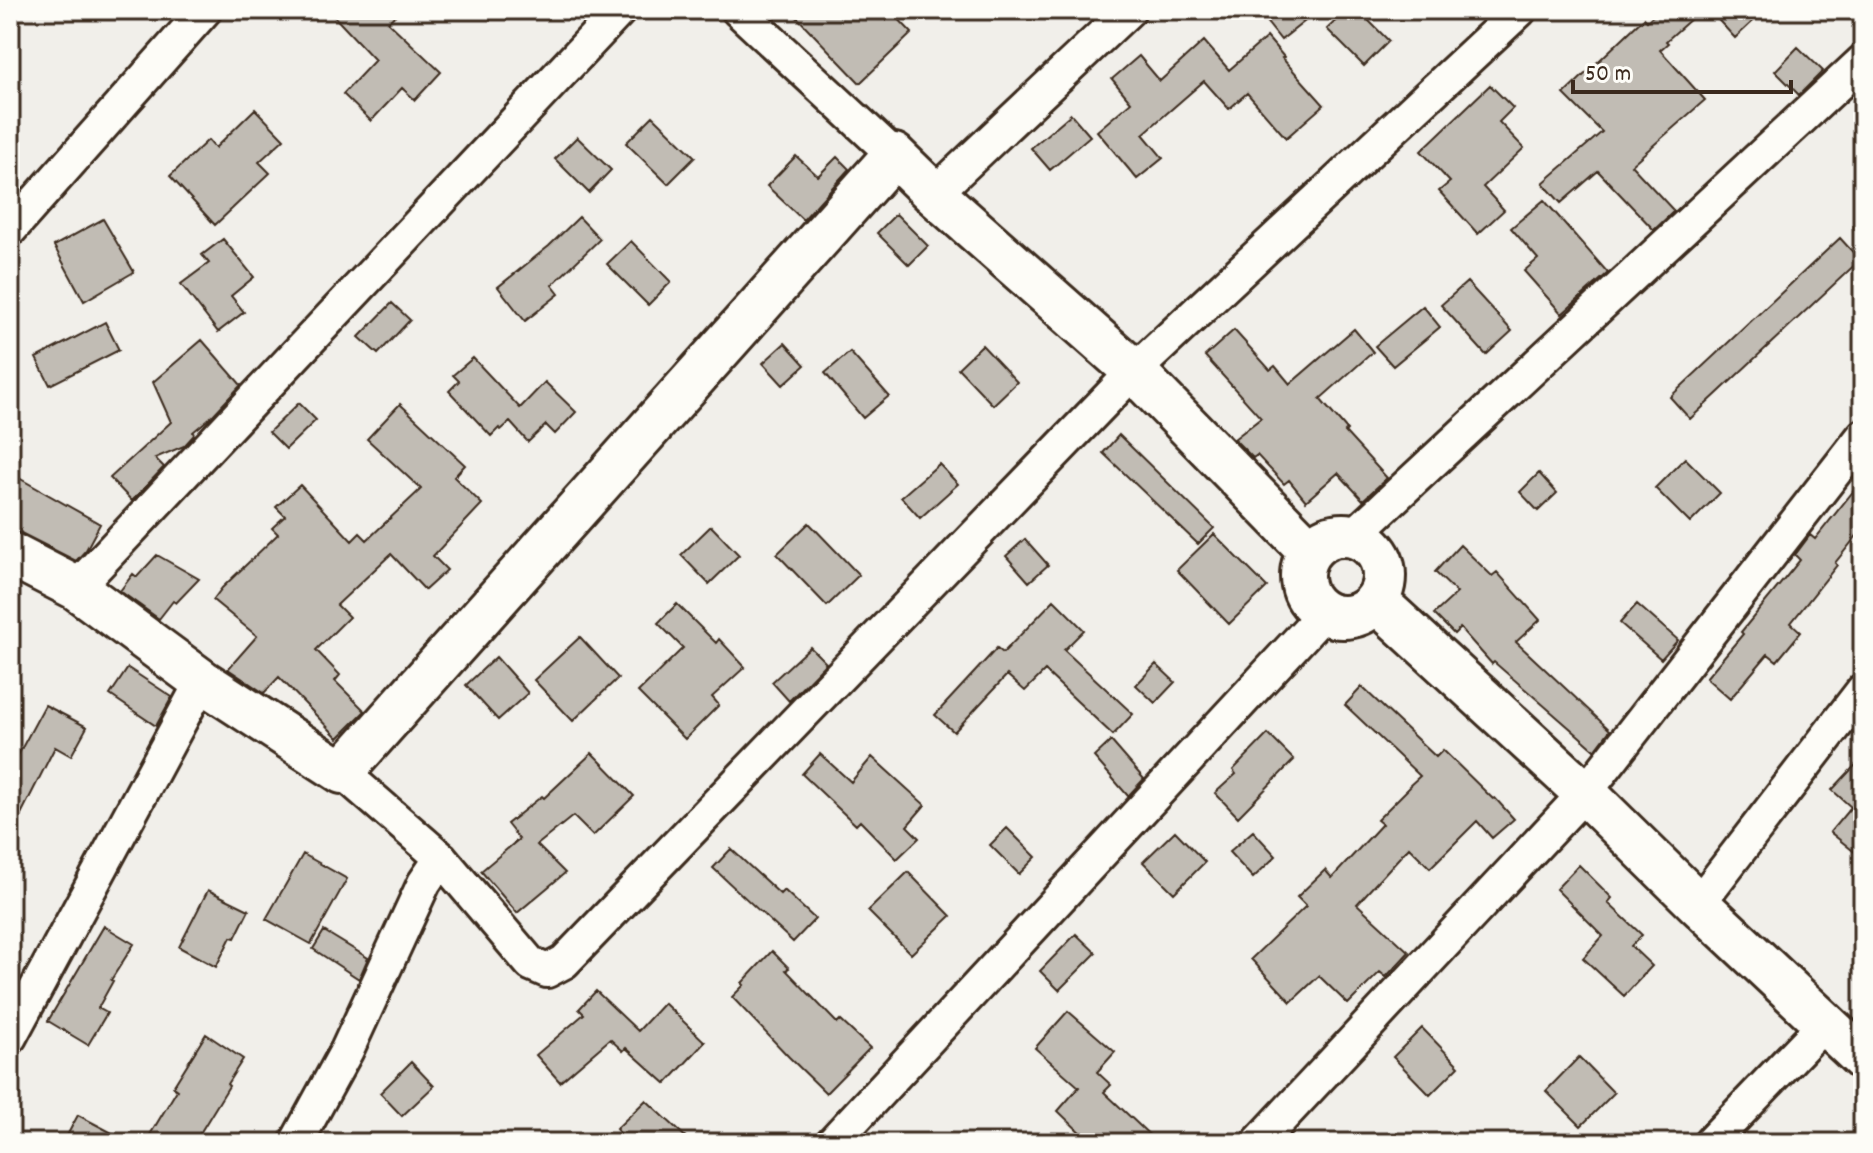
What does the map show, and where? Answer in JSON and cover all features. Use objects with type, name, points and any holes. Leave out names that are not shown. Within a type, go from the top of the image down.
[{"type":"main road","points":[[10,554],[76,588],[202,681],[342,772],[894,155],[1134,371],[1310,551]]},
{"type":"main road","points":[[1337,535],[1353,536],[1367,543],[1378,555],[1383,570],[1383,586],[1376,601],[1365,611],[1337,617],[1324,613],[1312,604],[1305,592],[1303,564],[1310,551],[1322,541],[1337,535]]},
{"type":"main road","points":[[1376,601],[1585,793],[1863,1059]]},
{"type":"street","points":[[10,230],[205,10]]},
{"type":"street","points":[[76,588],[620,10]]},
{"type":"street","points":[[738,10],[894,155]]},
{"type":"street","points":[[934,194],[1129,10]]},
{"type":"street","points":[[342,772],[441,858],[531,964],[547,971],[564,962],[1134,371],[1520,10]]},
{"type":"street","points":[[1353,536],[1863,61]]},
{"type":"street","points":[[1258,1143],[1585,793],[1863,436]]},
{"type":"street","points":[[832,1143],[1324,613]]},
{"type":"street","points":[[10,1037],[202,681]]},
{"type":"street","points":[[1698,904],[1863,690]]},
{"type":"street","points":[[296,1143],[347,1050],[424,883],[441,858]]},
{"type":"street","points":[[1710,1143],[1824,1024]]},
{"type":"building","points":[[328,10],[401,10],[388,22],[441,72],[415,100],[402,88],[371,121],[343,94],[375,60]]},
{"type":"building","points":[[790,10],[890,10],[912,33],[860,83]]},
{"type":"building","points":[[1257,10],[1319,10],[1281,40]]},
{"type":"building","points":[[1347,10],[1358,10],[1389,41],[1364,66],[1327,29]]},
{"type":"building","points":[[1659,10],[1701,10],[1660,50],[1705,100],[1631,165],[1674,211],[1654,230],[1598,171],[1561,203],[1543,183],[1602,132],[1564,94],[1644,18],[1647,21]]},
{"type":"building","points":[[1709,10],[1765,10],[1735,38]]},
{"type":"building","points":[[1267,37],[1324,105],[1286,138],[1247,93],[1229,109],[1204,81],[1143,134],[1163,158],[1137,179],[1097,131],[1131,102],[1112,79],[1139,56],[1160,81],[1204,41],[1229,70]]},
{"type":"building","points":[[1798,47],[1823,71],[1799,95],[1775,71]]},
{"type":"building","points":[[1490,85],[1513,108],[1499,122],[1524,148],[1483,187],[1504,210],[1478,234],[1439,191],[1450,182],[1421,151]]},
{"type":"building","points":[[255,109],[284,139],[259,162],[270,173],[215,225],[170,176],[208,140],[215,148]]},
{"type":"building","points":[[1071,114],[1090,136],[1050,170],[1031,148]]},
{"type":"building","points":[[653,116],[695,157],[668,184],[626,143]]},
{"type":"building","points":[[577,137],[611,170],[589,193],[555,159]]},
{"type":"building","points":[[796,156],[818,176],[837,157],[849,169],[803,220],[767,186]]},
{"type":"building","points":[[1544,200],[1608,273],[1562,314],[1524,271],[1538,259],[1511,228]]},
{"type":"building","points":[[896,214],[928,246],[909,265],[877,233]]},
{"type":"building","points":[[579,217],[600,239],[552,285],[559,294],[525,321],[498,287]]},
{"type":"building","points":[[103,219],[134,272],[84,301],[54,246]]},
{"type":"building","points":[[1840,238],[1860,260],[1690,419],[1670,397]]},
{"type":"building","points":[[223,239],[254,277],[231,296],[244,312],[218,332],[181,284],[209,263],[202,255]]},
{"type":"building","points":[[631,241],[671,282],[648,305],[607,264]]},
{"type":"building","points":[[1467,282],[1512,331],[1486,355],[1441,305]]},
{"type":"building","points":[[392,303],[410,320],[378,354],[359,337]]},
{"type":"building","points":[[1423,306],[1440,327],[1393,366],[1375,346]]},
{"type":"building","points":[[105,322],[119,350],[50,385],[36,358]]},
{"type":"building","points":[[1354,329],[1373,352],[1320,399],[1387,478],[1363,500],[1338,473],[1306,501],[1289,480],[1284,484],[1257,455],[1253,458],[1234,439],[1261,418],[1205,356],[1234,330],[1270,370],[1275,366],[1290,384]]},
{"type":"building","points":[[202,340],[241,385],[193,432],[194,435],[184,446],[155,458],[164,467],[132,501],[110,478],[171,422],[153,382]]},
{"type":"building","points":[[785,343],[805,365],[783,385],[763,363]]},
{"type":"building","points":[[982,345],[1017,382],[993,405],[958,368]]},
{"type":"building","points":[[850,352],[889,396],[863,418],[825,373]]},
{"type":"building","points":[[473,358],[520,408],[545,382],[576,412],[555,434],[546,425],[528,442],[510,422],[491,436],[449,391],[459,381],[453,375]]},
{"type":"building","points":[[299,403],[316,420],[286,449],[269,432]]},
{"type":"building","points":[[400,404],[465,465],[454,477],[482,504],[433,556],[447,570],[425,590],[391,554],[337,605],[349,617],[316,650],[340,675],[335,681],[365,711],[338,738],[279,677],[264,693],[228,669],[257,636],[213,600],[278,534],[272,528],[285,516],[276,507],[300,485],[352,541],[360,533],[367,540],[421,489],[367,439]]},
{"type":"building","points":[[1119,435],[1214,528],[1198,544],[1103,453]]},
{"type":"building","points":[[1685,458],[1720,493],[1690,523],[1655,488]]},
{"type":"building","points":[[939,464],[958,484],[920,518],[901,497]]},
{"type":"building","points":[[10,473],[100,524],[86,550],[76,561],[10,530]]},
{"type":"building","points":[[1539,473],[1557,493],[1538,511],[1520,492]]},
{"type":"building","points":[[1863,479],[1863,528],[1791,623],[1801,632],[1777,661],[1768,654],[1730,699],[1706,678],[1800,560],[1795,555],[1810,535],[1815,539]]},
{"type":"building","points":[[809,523],[859,575],[827,606],[777,554]]},
{"type":"building","points":[[711,526],[739,555],[709,584],[681,555]]},
{"type":"building","points":[[1214,534],[1267,587],[1229,624],[1177,570]]},
{"type":"building","points":[[1025,539],[1048,565],[1029,582],[1006,556]]},
{"type":"building","points":[[1460,545],[1492,576],[1497,572],[1540,620],[1516,642],[1610,730],[1595,750],[1494,662],[1492,664],[1460,628],[1454,634],[1434,614],[1457,593],[1435,572]]},
{"type":"building","points":[[157,555],[199,579],[176,603],[173,601],[159,619],[120,591],[133,574],[137,577]]},
{"type":"building","points":[[1054,600],[1084,630],[1064,650],[1133,714],[1113,735],[1045,671],[1025,691],[1007,675],[954,732],[935,715],[997,648],[1003,653]]},
{"type":"building","points":[[677,604],[716,643],[719,639],[745,667],[712,697],[719,705],[685,739],[638,692],[683,648],[658,623]]},
{"type":"building","points":[[1637,604],[1678,640],[1661,659],[1620,623]]},
{"type":"building","points":[[580,637],[618,678],[573,721],[534,680]]},
{"type":"building","points":[[810,647],[826,663],[789,701],[772,682]]},
{"type":"building","points":[[496,657],[528,693],[498,720],[466,685]]},
{"type":"building","points":[[1156,664],[1175,682],[1155,703],[1136,685]]},
{"type":"building","points":[[128,668],[172,697],[156,726],[110,695]]},
{"type":"building","points":[[1362,687],[1436,757],[1443,750],[1514,819],[1492,838],[1477,821],[1430,868],[1409,847],[1357,904],[1409,952],[1386,977],[1380,972],[1348,1004],[1319,976],[1291,1002],[1251,959],[1306,906],[1297,897],[1325,870],[1332,878],[1382,824],[1377,820],[1420,776],[1345,705]]},
{"type":"building","points":[[45,705],[87,727],[71,756],[55,747],[10,836],[10,770]]},
{"type":"building","points":[[1268,734],[1294,760],[1238,817],[1215,793],[1236,774],[1233,770]]},
{"type":"building","points":[[1111,741],[1144,779],[1128,796],[1094,757]]},
{"type":"building","points":[[592,753],[634,796],[593,836],[573,816],[537,845],[565,873],[517,913],[481,871],[519,839],[507,824],[542,796],[544,798]]},
{"type":"building","points":[[820,754],[851,782],[872,757],[925,805],[907,826],[919,838],[897,859],[860,821],[856,825],[802,774]]},
{"type":"building","points":[[1863,757],[1863,859],[1830,832],[1851,807],[1832,790]]},
{"type":"building","points":[[1007,828],[1036,857],[1019,874],[990,845]]},
{"type":"building","points":[[1175,831],[1205,862],[1174,893],[1143,862]]},
{"type":"building","points":[[1253,831],[1276,856],[1253,878],[1229,852]]},
{"type":"building","points":[[731,849],[780,894],[784,890],[815,919],[793,942],[713,868]]},
{"type":"building","points":[[303,854],[347,879],[311,944],[266,919]]},
{"type":"building","points":[[1579,865],[1612,898],[1608,903],[1642,935],[1631,946],[1652,966],[1624,996],[1583,958],[1603,936],[1556,889]]},
{"type":"building","points":[[908,872],[951,916],[911,954],[868,911]]},
{"type":"building","points":[[208,890],[249,910],[216,967],[179,947]]},
{"type":"building","points":[[104,926],[134,944],[98,1008],[107,1013],[88,1045],[48,1021]]},
{"type":"building","points":[[324,931],[368,958],[359,979],[313,949]]},
{"type":"building","points":[[1076,934],[1096,953],[1059,990],[1040,971]]},
{"type":"building","points":[[772,951],[837,1023],[840,1020],[870,1048],[826,1093],[732,997]]},
{"type":"building","points":[[596,991],[638,1031],[664,1003],[705,1042],[666,1084],[626,1048],[623,1051],[610,1039],[560,1082],[536,1055],[584,1014],[579,1009]]},
{"type":"building","points":[[1068,1011],[1115,1052],[1097,1072],[1111,1085],[1104,1092],[1158,1143],[1091,1143],[1058,1111],[1079,1087],[1035,1048]]},
{"type":"building","points":[[1422,1028],[1459,1066],[1430,1095],[1393,1057]]},
{"type":"building","points":[[206,1034],[243,1059],[227,1084],[229,1086],[194,1143],[145,1143],[177,1090],[173,1087]]},
{"type":"building","points":[[1579,1057],[1614,1093],[1581,1126],[1546,1091]]},
{"type":"building","points":[[411,1062],[434,1086],[402,1116],[380,1093]]},
{"type":"building","points":[[646,1100],[692,1143],[628,1143],[616,1129]]},
{"type":"building","points":[[78,1115],[131,1143],[63,1143]]}]
